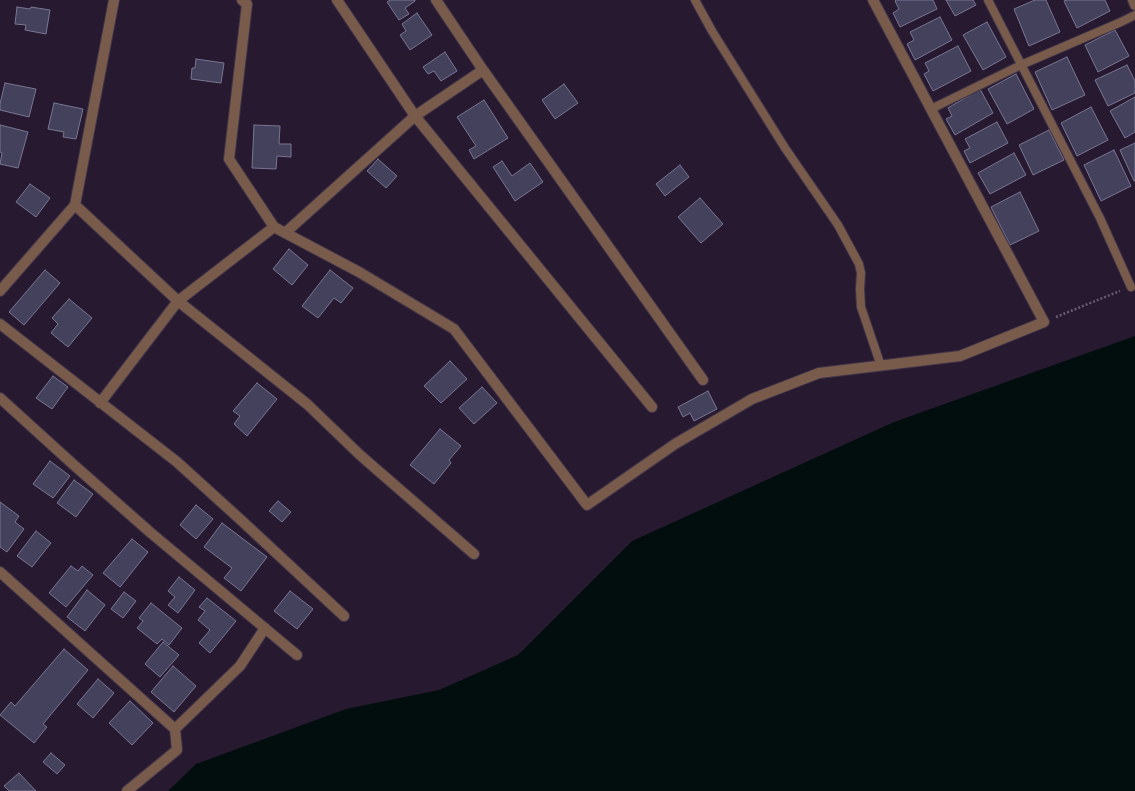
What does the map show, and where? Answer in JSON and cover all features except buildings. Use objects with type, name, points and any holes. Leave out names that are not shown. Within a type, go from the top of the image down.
[{"type":"street","points":[[0,291],[4,282],[75,205],[114,0]]},
{"type":"street","points":[[242,0],[247,4],[229,159],[274,226],[359,272],[454,329],[587,505],[675,444],[752,399],[819,373],[960,356],[1044,322],[873,0]]},
{"type":"street","points":[[337,0],[415,116],[652,407]]},
{"type":"street","points":[[436,0],[483,70],[704,380]]},
{"type":"street","points":[[1134,0],[1135,5]]},
{"type":"street","points":[[285,233],[415,116],[483,70]]},
{"type":"street","points":[[75,205],[178,301],[307,404],[360,455],[474,554]]},
{"type":"street","points":[[100,403],[178,301],[274,226]]},
{"type":"street","points":[[0,324],[178,462],[344,616]]},
{"type":"street","points":[[0,398],[151,533],[297,655]]},
{"type":"street","points":[[0,572],[175,729],[177,750],[127,791]]},
{"type":"street","points":[[175,729],[240,666],[265,628]]},
{"type":"lane","points":[[695,0],[712,31],[781,141],[838,225],[859,264],[861,273],[860,289],[862,307],[881,366]]},
{"type":"lane","points":[[988,0],[1100,218],[1131,287]]},
{"type":"lane","points":[[931,109],[1021,65],[1135,15]]},
{"type":"path","points":[[1044,322],[1131,287]]},
{"type":"shaded area","points":[[1135,336],[1135,791],[168,791],[196,764],[346,709],[439,690],[518,655],[632,541],[894,422]]}]
